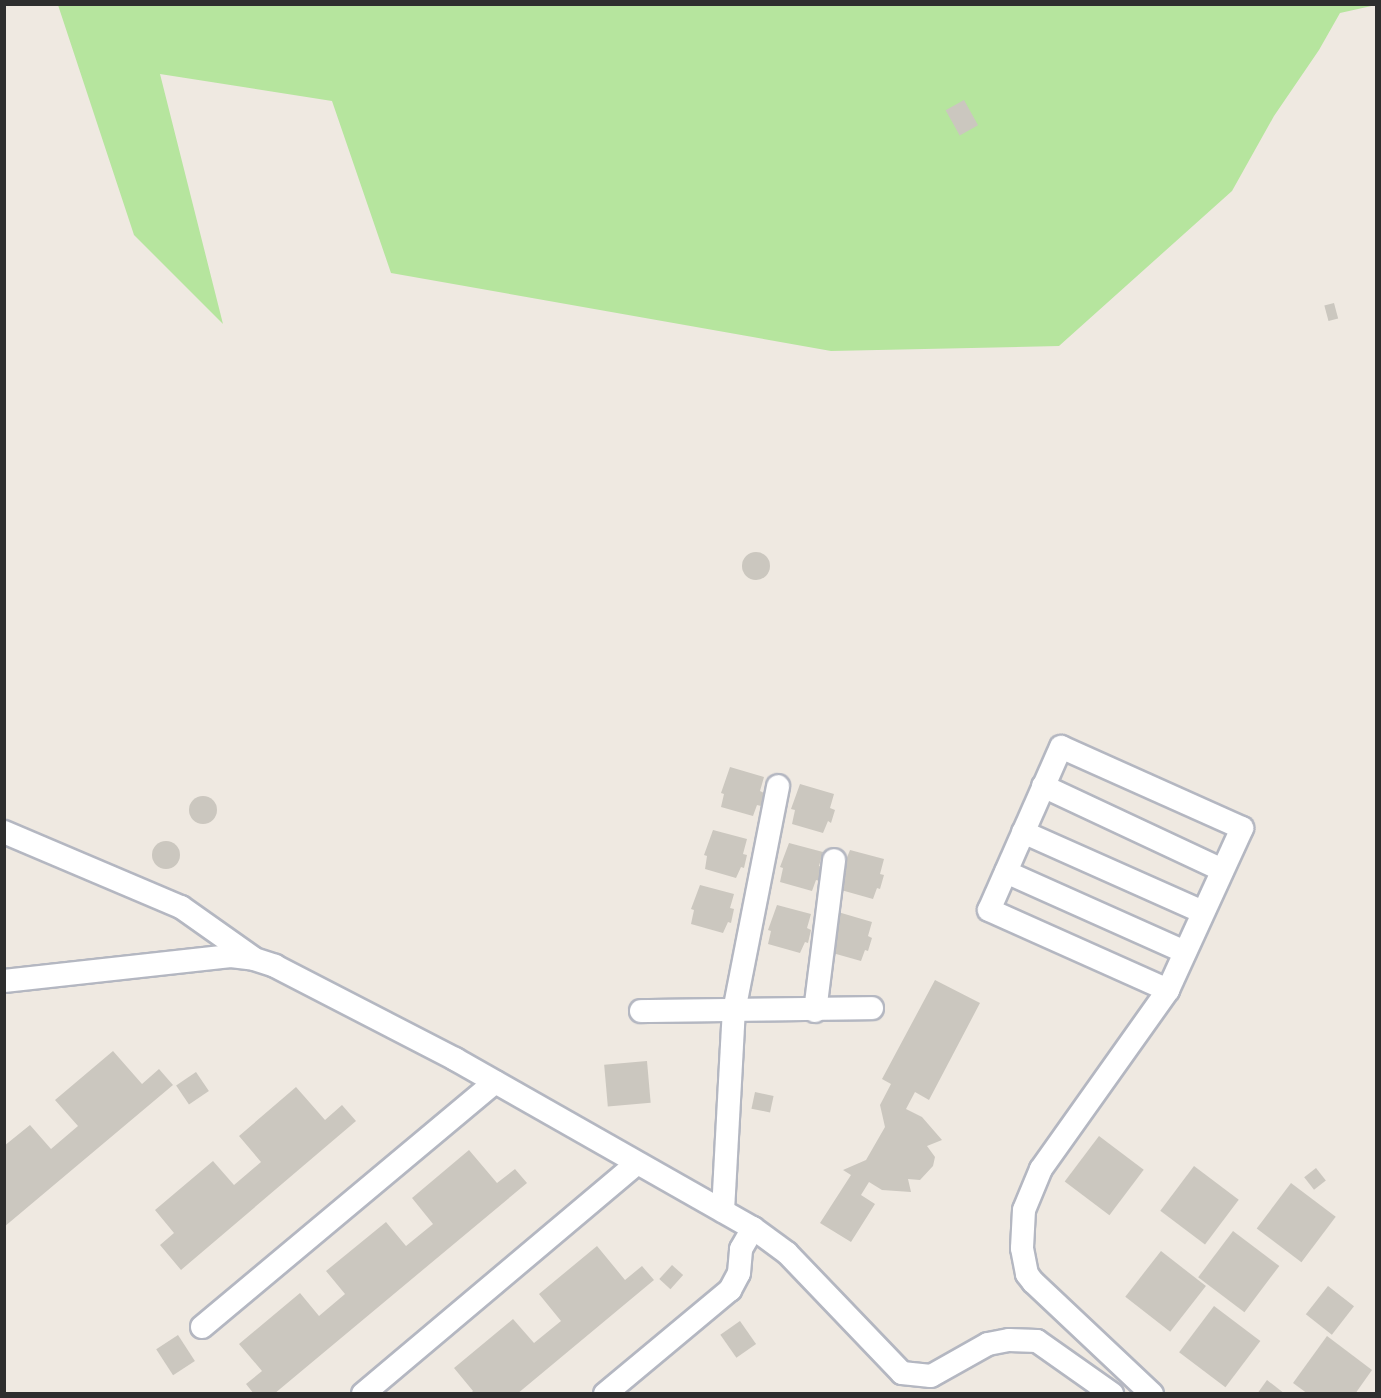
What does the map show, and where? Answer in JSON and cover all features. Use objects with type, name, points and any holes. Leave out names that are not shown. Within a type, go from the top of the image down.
[{"type":"street","points":[[1152,1394],[1027,1274],[1022,1248],[1024,1210],[1041,1169],[1168,990],[1242,828],[1061,747],[989,910],[1168,990]]},
{"type":"street","points":[[723,1211],[734,1011],[778,786]]},
{"type":"street","points":[[1043,786],[1222,870]]},
{"type":"street","points":[[4,832],[181,907],[254,959]]},
{"type":"street","points":[[1023,832],[1203,912]]},
{"type":"street","points":[[816,1011],[834,860]]},
{"type":"street","points":[[1006,872],[1185,952]]},
{"type":"street","points":[[4,981],[231,957],[254,959],[275,966],[495,1082],[753,1228],[787,1253],[897,1368],[903,1373],[918,1377],[924,1385],[988,1344],[1009,1340],[1037,1341],[1112,1394]]},
{"type":"street","points":[[641,1011],[816,1011],[872,1008]]},
{"type":"street","points":[[202,1327],[495,1082]]},
{"type":"street","points":[[363,1394],[637,1162]]},
{"type":"street","points":[[605,1394],[730,1290],[739,1273],[741,1249],[753,1228]]},
{"type":"green space","points":[[58,5],[1376,5],[1340,13],[1319,50],[1274,116],[1232,191],[1059,346],[831,351],[391,273],[332,101],[160,74],[223,324],[134,235]]},
{"type":"building","points":[[964,100],[978,125],[960,136],[946,110]]},
{"type":"building","points":[[1334,303],[1338,318],[1328,321],[1324,306]]},
{"type":"building","points":[[756,552],[766,556],[770,566],[766,576],[756,580],[746,576],[742,566],[746,556]]},
{"type":"building","points":[[730,767],[764,777],[760,791],[764,793],[761,806],[757,805],[753,816],[721,807],[724,794],[721,793]]},
{"type":"building","points":[[800,784],[834,794],[830,808],[835,810],[831,823],[828,821],[823,833],[792,824],[795,810],[791,809]]},
{"type":"building","points":[[203,796],[213,800],[217,810],[213,820],[203,824],[193,820],[189,810],[193,800]]},
{"type":"building","points":[[713,830],[747,839],[743,854],[747,855],[744,868],[741,867],[736,878],[705,869],[707,856],[704,855]]},
{"type":"building","points":[[166,841],[176,845],[180,855],[176,865],[166,869],[156,865],[152,855],[156,845]]},
{"type":"building","points":[[789,843],[823,852],[819,866],[823,867],[820,881],[816,880],[812,891],[780,882],[783,868],[780,867]]},
{"type":"building","points":[[850,850],[884,859],[880,874],[884,875],[880,889],[877,888],[873,899],[841,890],[844,876],[840,875]]},
{"type":"building","points":[[700,885],[734,894],[730,908],[734,909],[731,923],[728,922],[723,933],[691,924],[694,910],[691,909]]},
{"type":"building","points":[[777,905],[811,914],[807,928],[811,930],[808,943],[805,942],[800,953],[768,944],[771,931],[768,930]]},
{"type":"building","points":[[838,912],[872,922],[868,936],[872,938],[868,951],[865,950],[861,961],[829,952]]},
{"type":"building","points":[[935,980],[980,1003],[929,1100],[915,1092],[906,1109],[922,1117],[942,1140],[927,1146],[935,1157],[933,1166],[920,1180],[908,1179],[911,1192],[882,1190],[869,1182],[861,1195],[875,1204],[851,1242],[820,1223],[851,1175],[843,1170],[866,1160],[885,1127],[880,1105],[891,1084],[882,1079]]},
{"type":"building","points":[[113,1051],[142,1084],[159,1069],[173,1085],[4,1227],[4,1146],[30,1125],[51,1149],[78,1126],[55,1100]]},
{"type":"building","points":[[647,1061],[651,1103],[608,1107],[604,1065]]},
{"type":"building","points":[[196,1072],[209,1091],[189,1104],[176,1085]]},
{"type":"building","points":[[296,1087],[325,1120],[342,1105],[356,1121],[181,1270],[160,1245],[174,1233],[155,1210],[213,1161],[234,1185],[261,1162],[239,1136]]},
{"type":"building","points":[[755,1092],[774,1096],[770,1113],[751,1109]]},
{"type":"building","points":[[1099,1136],[1144,1170],[1109,1215],[1065,1182]]},
{"type":"building","points":[[469,1150],[497,1183],[515,1169],[527,1183],[274,1394],[254,1394],[246,1384],[262,1371],[239,1344],[300,1293],[319,1316],[345,1294],[326,1271],[386,1222],[406,1246],[433,1224],[412,1198]]},
{"type":"building","points":[[1194,1166],[1239,1200],[1205,1244],[1160,1211]]},
{"type":"building","points":[[1316,1168],[1326,1181],[1314,1190],[1304,1177]]},
{"type":"building","points":[[1291,1183],[1336,1217],[1301,1262],[1257,1229]]},
{"type":"building","points":[[1233,1231],[1279,1266],[1244,1312],[1198,1277]]},
{"type":"building","points":[[597,1246],[625,1280],[642,1266],[654,1280],[517,1394],[470,1394],[473,1391],[454,1368],[513,1319],[534,1343],[561,1321],[539,1294]]},
{"type":"building","points":[[1161,1251],[1206,1286],[1170,1332],[1125,1297]]},
{"type":"building","points":[[672,1265],[683,1275],[670,1289],[659,1279]]},
{"type":"building","points":[[1328,1286],[1354,1306],[1332,1335],[1306,1314]]},
{"type":"building","points":[[1214,1306],[1260,1341],[1225,1387],[1179,1352]]},
{"type":"building","points":[[740,1321],[756,1344],[736,1358],[720,1335]]},
{"type":"building","points":[[178,1335],[195,1361],[173,1375],[156,1349]]},
{"type":"building","points":[[1327,1336],[1372,1370],[1355,1394],[1308,1394],[1293,1383]]},
{"type":"building","points":[[1267,1380],[1285,1394],[1257,1394]]}]
